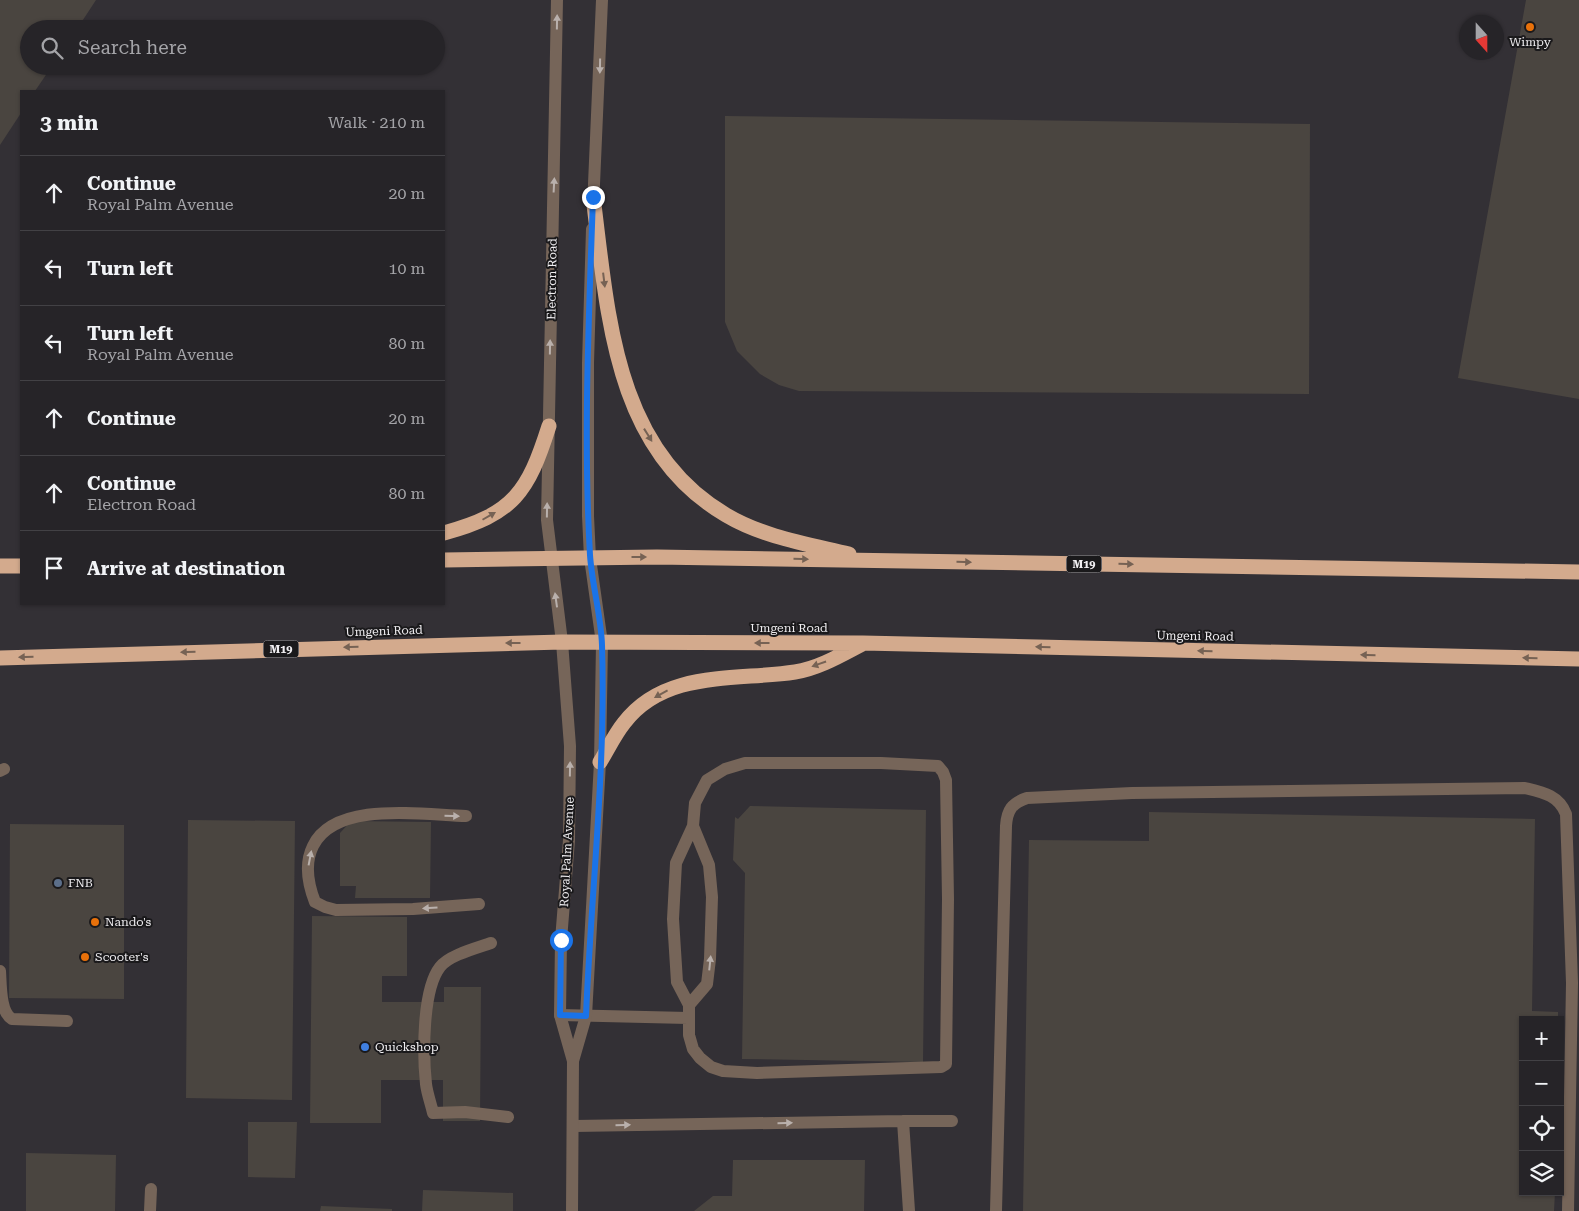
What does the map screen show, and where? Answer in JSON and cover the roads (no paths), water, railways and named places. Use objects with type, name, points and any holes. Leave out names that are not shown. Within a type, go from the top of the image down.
[{"type":"highway","points":[[593,197],[611,330],[621,372],[640,422],[657,450],[691,490],[727,516],[775,536],[877,561]]},
{"type":"highway","points":[[445,533],[474,525],[506,507],[526,485],[540,454],[549,426]]},
{"type":"highway","name":"M19","points":[[445,560],[590,558],[877,561],[1579,572]]},
{"type":"highway","points":[[0,566],[20,566]]},
{"type":"highway","name":"Umgeni Road","points":[[0,658],[472,643],[562,642],[863,643],[1579,659]]},
{"type":"highway","points":[[600,762],[624,722],[644,704],[670,689],[702,679],[796,672],[832,660],[863,643]]},
{"type":"street","name":"Electron Road","points":[[550,558],[547,520],[557,0]]},
{"type":"street","points":[[590,558],[588,363],[602,0]]},
{"type":"street","name":"Royal Palm Avenue","points":[[550,558],[562,642],[570,746],[569,840],[561,940],[560,1015],[573,1061],[572,1211]]},
{"type":"street","name":"Royal Palm Avenue","points":[[573,1061],[586,1016],[600,762],[602,643],[590,558]]},
{"type":"street","points":[[746,762],[881,763],[940,768],[946,780],[947,1060],[941,1067],[757,1073],[723,1071],[711,1067],[693,1049],[688,1035],[689,1004],[677,982],[673,884],[676,863],[693,826],[695,803],[707,780],[725,769],[746,762]]},
{"type":"street","points":[[996,1211],[1006,826],[1009,809],[1016,802],[1027,798],[1132,794],[1525,788],[1547,794],[1558,800],[1563,805],[1566,814],[1572,984],[1568,1211]]},
{"type":"street","points":[[466,816],[380,814],[340,821],[324,831],[316,840],[309,855],[308,877],[316,902],[336,910],[413,909],[479,904]]},
{"type":"street","points":[[689,1004],[707,984],[710,958],[712,897],[708,866],[693,826]]},
{"type":"street","points":[[491,943],[466,951],[440,967],[427,999],[426,1087],[433,1114],[465,1112],[508,1117]]},
{"type":"street","points":[[0,971],[3,1006],[8,1017],[12,1019],[67,1021]]},
{"type":"street","points":[[560,1015],[688,1018]]},
{"type":"street","points":[[902,1121],[909,1211]]},
{"type":"street","points":[[574,1126],[952,1121]]},
{"type":"street","points":[[150,1211],[151,1189]]},
{"type":"place","name":"Wimpy","points":[[1530,27]]},
{"type":"place","name":"FNB","points":[[58,883]]},
{"type":"place","name":"Nando's","points":[[95,922]]},
{"type":"place","name":"Scooter's","points":[[85,957]]},
{"type":"place","name":"Quickshop","points":[[365,1047]]}]
